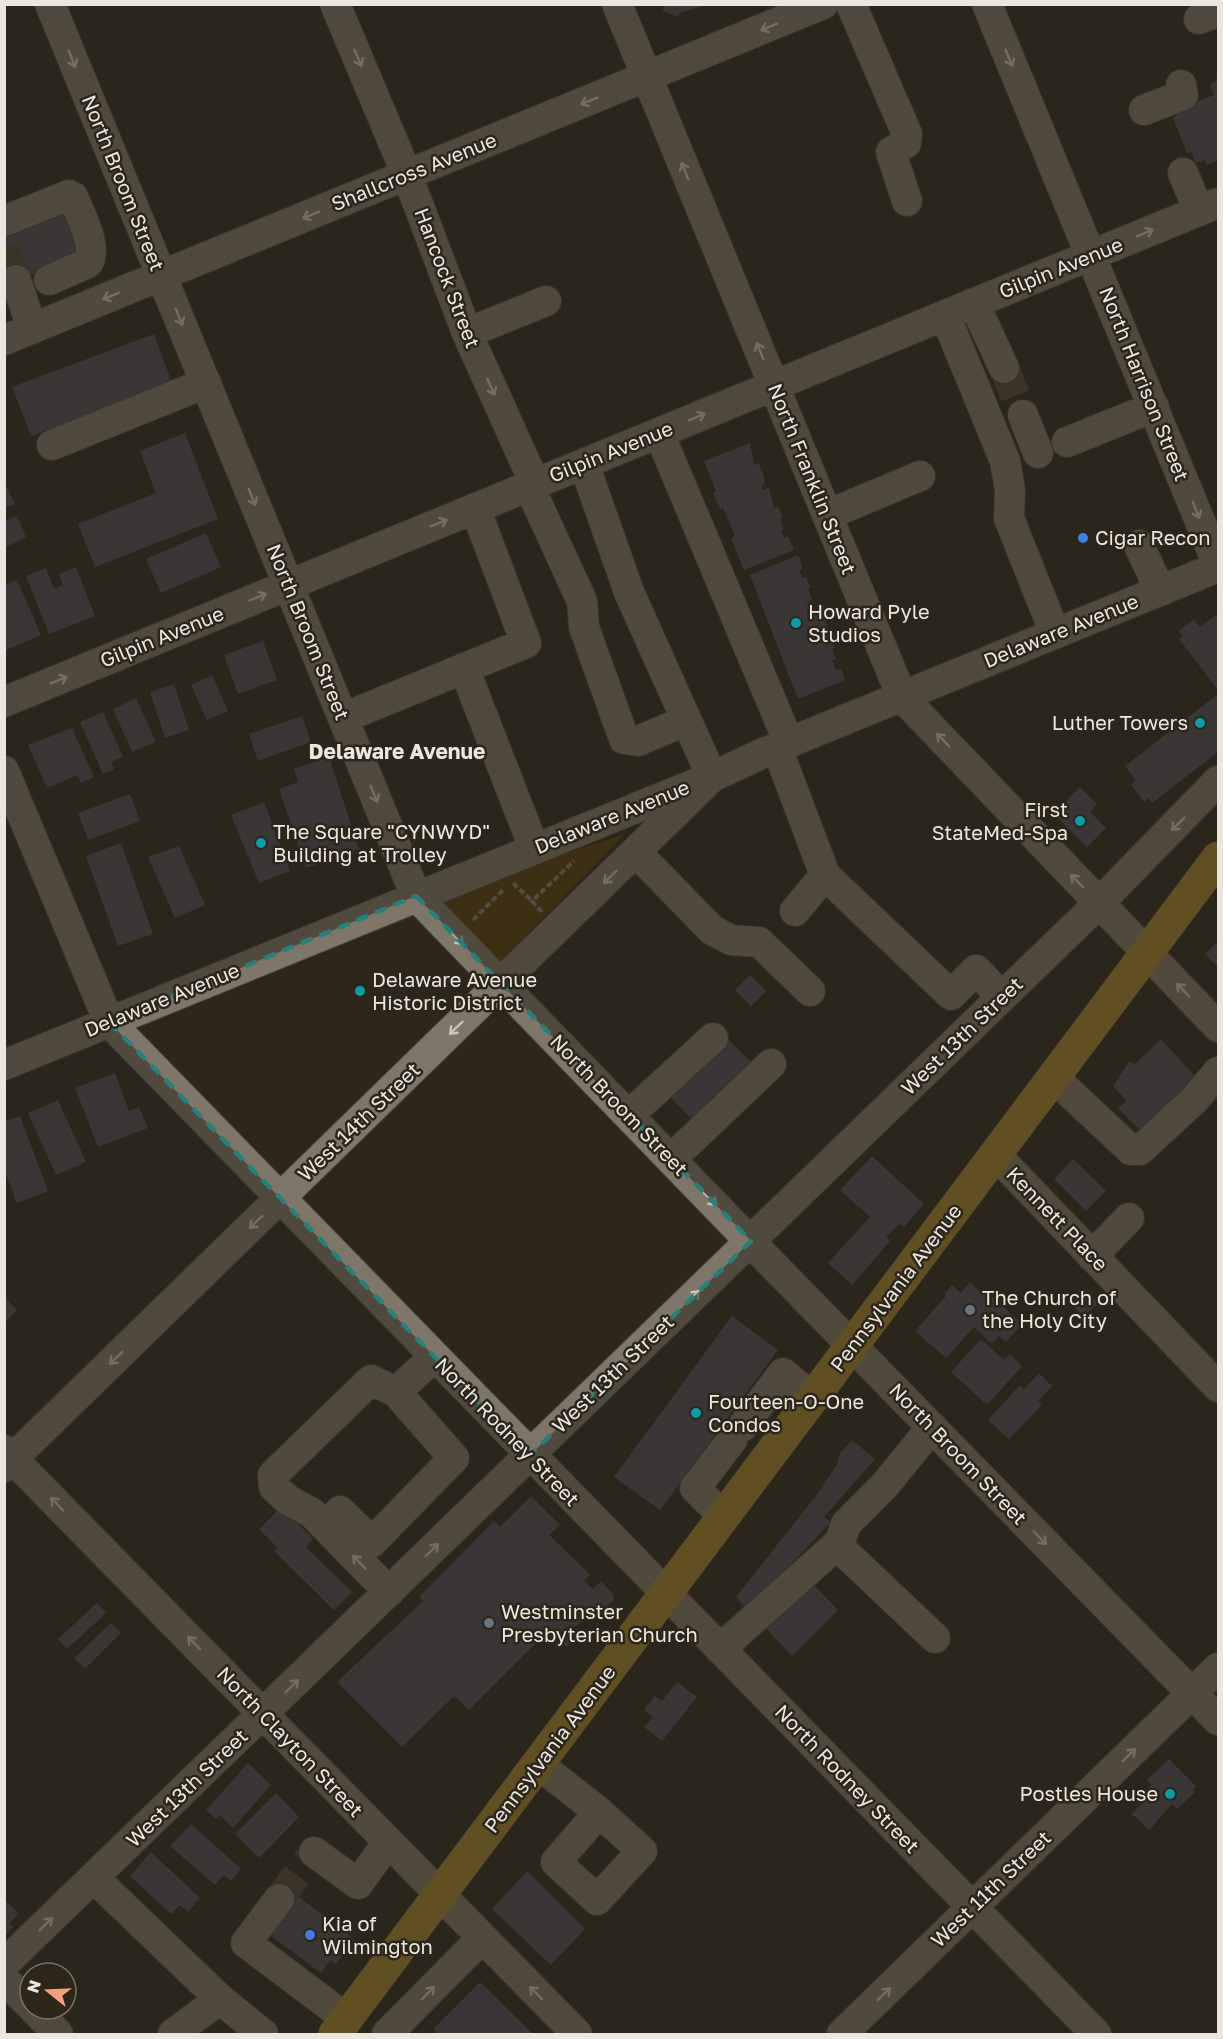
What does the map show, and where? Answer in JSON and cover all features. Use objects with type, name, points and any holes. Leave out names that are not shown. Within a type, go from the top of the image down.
[{"type":"main road","name":"Pennsylvania Avenue","points":[[341,2027],[1218,858]]},
{"type":"street","name":"North Broom Street","points":[[50,4],[416,896],[1218,1720]]},
{"type":"street","name":"Hancock Street","points":[[335,4],[407,175],[467,333],[583,605],[584,627],[624,739],[638,741],[685,721]]},
{"type":"street","name":"North Franklin Street","points":[[617,4],[902,697],[1218,1027]]},
{"type":"street","name":"Shallcross Avenue","points":[[4,340],[823,4]]},
{"type":"street","points":[[851,4],[907,134],[906,143],[891,152],[907,201]]},
{"type":"street","name":"North Harrison Street","points":[[987,4],[1218,566]]},
{"type":"street","points":[[1144,110],[1184,95],[1181,85]]},
{"type":"street","points":[[1183,173],[1209,207]]},
{"type":"street","points":[[4,221],[69,195],[73,198],[91,248],[91,259],[88,263],[49,280]]},
{"type":"street","name":"Gilpin Avenue","points":[[4,702],[1209,207]]},
{"type":"street","points":[[16,280],[32,329]]},
{"type":"street","points":[[467,333],[546,301]]},
{"type":"street","points":[[974,303],[1004,368]]},
{"type":"street","points":[[945,315],[1005,461],[1010,490],[1009,518],[1055,634]]},
{"type":"street","points":[[52,445],[206,383]]},
{"type":"street","points":[[1081,446],[1156,413]]},
{"type":"street","points":[[1023,415],[1038,453]]},
{"type":"street","points":[[659,433],[783,745],[825,875],[951,995],[976,969],[1002,997]]},
{"type":"street","points":[[584,464],[627,586],[685,721],[712,777]]},
{"type":"street","points":[[827,515],[920,476]]},
{"type":"street","points":[[343,718],[526,643],[476,508]]},
{"type":"street","points":[[1139,545],[1160,591]]},
{"type":"street","name":"Delaware Avenue","points":[[4,1065],[712,777],[783,745],[1218,566]]},
{"type":"street","points":[[583,605],[627,586]]},
{"type":"street","points":[[464,668],[534,848]]},
{"type":"street","name":"North Rodney Street","points":[[4,771],[109,1022],[1096,2034]]},
{"type":"street","name":"West 14th Street","points":[[7,1459],[280,1199],[712,777]]},
{"type":"street","name":"West 13th Street","points":[[4,1964],[1099,903],[1218,781]]},
{"type":"street","points":[[636,852],[712,930],[731,940],[759,942],[810,991]]},
{"type":"street","points":[[795,911],[825,875]]},
{"type":"street","points":[[954,992],[980,1018]]},
{"type":"street","points":[[629,1115],[713,1038]]},
{"type":"street","points":[[671,1159],[771,1064]]},
{"type":"street","points":[[1054,1078],[1131,1150],[1140,1150],[1195,1099],[1218,1072]]},
{"type":"street","name":"Kennett Place","points":[[996,1155],[1218,1388]]},
{"type":"street","points":[[1092,1256],[1129,1218]]},
{"type":"street","points":[[396,1392],[435,1357]]},
{"type":"street","points":[[724,1517],[695,1488],[783,1373],[813,1398]]},
{"type":"street","points":[[330,1532],[333,1519],[340,1511],[372,1542],[454,1458],[396,1392],[371,1380],[273,1475],[274,1487],[288,1500],[312,1513],[330,1532],[389,1592]]},
{"type":"street","points":[[720,1649],[840,1542],[846,1524],[885,1485],[932,1427]]},
{"type":"street","name":"North Clayton Street","points":[[7,1459],[263,1714],[577,2034]]},
{"type":"street","points":[[840,1542],[842,1550],[935,1638]]},
{"type":"street","name":"West 11th Street","points":[[842,2034],[1218,1668]]},
{"type":"street","points":[[538,1764],[599,1812]]},
{"type":"street","points":[[314,1852],[358,1884],[388,1842]]},
{"type":"street","points":[[94,1878],[220,1999],[263,2034]]},
{"type":"street","points":[[279,1899],[246,1943],[341,2027]]},
{"type":"street","points":[[387,2034],[482,1938]]},
{"type":"street","points":[[4,1979],[18,1993]]},
{"type":"street","points":[[176,2034],[220,1999]]},
{"type":"street","points":[[45,2021],[58,2034]]},
{"type":"path","points":[[532,901],[582,853]]},
{"type":"path","points":[[562,861],[572,857]]},
{"type":"path","points":[[501,884],[522,877]]},
{"type":"path","points":[[511,881],[545,914]]},
{"type":"path","points":[[463,916],[470,923],[511,881]]},
{"type":"highlighted area","points":[[416,896],[751,1241],[530,1455],[109,1022]]},
{"type":"shaded area","points":[[625,834],[480,983],[427,899]]},
{"type":"building","points":[[664,4],[706,5],[679,13],[678,17],[663,11]]},
{"type":"building","points":[[1218,75],[1218,160],[1207,165],[1205,160],[1196,163],[1191,152],[1187,153],[1173,118],[1176,116],[1174,110],[1214,95],[1210,84],[1217,81],[1216,76]]},
{"type":"building","points":[[62,204],[82,257],[4,284],[4,231]]},
{"type":"building","points":[[154,334],[172,383],[31,436],[12,387]]},
{"type":"building","points":[[185,433],[218,519],[95,567],[78,524],[156,493],[140,451]]},
{"type":"building","name":"Howard Pyle Studios","points":[[750,443],[754,465],[758,463],[763,473],[765,484],[761,486],[763,490],[769,488],[774,508],[778,507],[783,519],[780,519],[784,529],[781,531],[784,538],[788,536],[794,550],[744,570],[731,538],[735,536],[723,508],[720,509],[713,493],[716,491],[704,461]]},
{"type":"building","points":[[4,481],[15,504],[4,508]]},
{"type":"building","points":[[17,516],[26,537],[4,548],[4,521]]},
{"type":"building","points":[[206,533],[221,567],[161,593],[146,559]]},
{"type":"building","name":"Howard Pyle Studios","points":[[798,555],[803,568],[799,570],[803,578],[806,577],[811,588],[808,589],[812,599],[809,601],[820,618],[823,616],[828,628],[824,630],[827,639],[831,637],[835,648],[832,649],[836,659],[832,660],[836,670],[841,669],[845,680],[798,699],[750,575]]},
{"type":"building","points":[[76,567],[95,616],[49,634],[26,576],[46,568],[54,589],[63,585],[59,574]]},
{"type":"building","points":[[17,580],[41,635],[4,651],[4,585]]},
{"type":"building","name":"Luther Towers","points":[[1216,615],[1218,617],[1218,690],[1179,639],[1183,636],[1179,631],[1194,619],[1200,627]]},
{"type":"building","points":[[263,641],[277,680],[238,694],[224,655]]},
{"type":"building","points":[[212,675],[228,711],[207,720],[191,685]]},
{"type":"building","points":[[174,684],[189,730],[165,738],[150,692]]},
{"type":"building","name":"Luther Towers","points":[[1218,694],[1218,752],[1152,803],[1149,798],[1144,802],[1131,785],[1136,781],[1125,766]]},
{"type":"building","points":[[136,698],[156,742],[132,752],[113,709]]},
{"type":"building","points":[[103,712],[123,757],[111,762],[114,769],[103,774],[80,722]]},
{"type":"building","points":[[302,716],[311,742],[258,761],[249,734]]},
{"type":"building","points":[[72,728],[94,777],[81,783],[77,775],[47,788],[28,745]]},
{"type":"building","points":[[329,757],[359,849],[338,856],[335,849],[321,855],[323,862],[306,868],[279,789],[298,782],[294,769]]},
{"type":"building","name":"First StateMed-Spa","points":[[1080,787],[1097,804],[1090,812],[1106,828],[1087,847],[1054,814]]},
{"type":"building","points":[[130,794],[140,821],[88,840],[78,813]]},
{"type":"building","name":"The Square \"CYNWYD\" Building at Trolley","points":[[264,802],[290,871],[259,883],[231,815]]},
{"type":"building","points":[[121,843],[153,934],[118,946],[86,856]]},
{"type":"building","points":[[179,846],[205,905],[175,918],[148,857]]},
{"type":"building","points":[[1218,941],[1218,967],[1205,954]]},
{"type":"building","points":[[750,975],[766,991],[751,1006],[735,990]]},
{"type":"building","points":[[726,1037],[754,1065],[695,1123],[668,1095]]},
{"type":"building","points":[[1161,1039],[1202,1084],[1146,1137],[1118,1108],[1127,1101],[1113,1086],[1129,1062],[1135,1064]]},
{"type":"building","points":[[115,1073],[129,1111],[139,1107],[148,1128],[98,1147],[75,1088]]},
{"type":"building","points":[[58,1100],[86,1162],[56,1175],[28,1113]]},
{"type":"building","points":[[20,1116],[48,1191],[17,1203],[4,1169],[4,1122]]},
{"type":"building","points":[[872,1156],[924,1204],[904,1227],[899,1224],[886,1237],[890,1241],[852,1285],[828,1263],[870,1217],[840,1190]]},
{"type":"building","points":[[1073,1159],[1106,1191],[1086,1211],[1054,1179]]},
{"type":"building","name":"The Church of the Holy City","points":[[970,1282],[984,1295],[987,1292],[1022,1324],[1006,1342],[999,1336],[992,1344],[974,1327],[946,1358],[915,1331],[946,1296],[944,1294],[952,1285],[961,1293]]},
{"type":"building","points":[[1084,1288],[1098,1303],[1083,1317],[1070,1302]]},
{"type":"building","points":[[4,1297],[17,1310],[6,1321],[4,1319]]},
{"type":"building","name":"Fourteen-O-One Condos","points":[[732,1316],[778,1350],[660,1510],[614,1477]]},
{"type":"building","points":[[981,1339],[1004,1360],[1010,1354],[1022,1366],[987,1405],[951,1372]]},
{"type":"building","points":[[1039,1373],[1052,1386],[1038,1401],[1042,1405],[1009,1439],[988,1420],[1020,1385],[1024,1389]]},
{"type":"building","points":[[852,1440],[875,1459],[824,1517],[831,1522],[748,1610],[736,1597],[819,1492],[837,1464],[840,1453]]},
{"type":"building","name":"Westminster Presbyterian Church","points":[[531,1496],[560,1525],[549,1535],[590,1575],[584,1581],[593,1589],[601,1581],[615,1596],[613,1598],[615,1599],[599,1613],[594,1610],[568,1633],[574,1639],[566,1647],[557,1638],[549,1637],[543,1643],[535,1644],[469,1710],[454,1696],[402,1747],[337,1682],[423,1601],[419,1597],[494,1521],[500,1527]]},
{"type":"building","points":[[281,1507],[313,1539],[306,1547],[352,1592],[334,1610],[274,1551],[277,1547],[259,1529]]},
{"type":"building","points":[[808,1579],[838,1610],[792,1656],[762,1624]]},
{"type":"building","points":[[97,1603],[106,1613],[67,1649],[58,1639]]},
{"type":"building","points":[[111,1623],[121,1633],[85,1669],[74,1658]]},
{"type":"building","points":[[677,1682],[697,1697],[662,1741],[644,1727],[653,1717],[644,1710],[655,1696],[662,1701]]},
{"type":"building","name":"Postles House","points":[[1169,1759],[1196,1786],[1193,1790],[1195,1792],[1177,1809],[1172,1804],[1149,1830],[1132,1814],[1149,1797],[1144,1792],[1151,1785],[1147,1780]]},
{"type":"building","points":[[248,1763],[271,1785],[233,1828],[220,1815],[216,1819],[206,1810]]},
{"type":"building","points":[[276,1793],[299,1817],[259,1858],[235,1834]]},
{"type":"building","points":[[191,1824],[241,1869],[231,1881],[224,1875],[215,1885],[170,1846]]},
{"type":"building","points":[[151,1852],[200,1898],[188,1912],[180,1905],[171,1914],[130,1876]]},
{"type":"building","points":[[527,1871],[585,1929],[551,1965],[492,1909]]},
{"type":"building","name":"Kia of Wilmington","points":[[294,1893],[354,1939],[336,1964],[330,1960],[321,1973],[266,1932]]},
{"type":"building","points":[[4,1900],[19,1913],[9,1923],[13,1927],[4,1937]]},
{"type":"building","points":[[480,1982],[533,2034],[437,2034],[433,2029]]},
{"type":"tunnel","points":[[4,249],[16,280]]},
{"type":"tunnel","points":[[1004,368],[1023,415]]},
{"type":"tunnel","points":[[279,1899],[314,1852]]},
{"type":"place","name":"Cigar Recon","points":[[1083,538]]},
{"type":"place","name":"Howard Pyle Studios","points":[[796,623]]},
{"type":"place","name":"Luther Towers","points":[[1200,723]]},
{"type":"place","name":"First StateMed-Spa","points":[[1080,821]]},
{"type":"place","name":"The Square \"CYNWYD\" Building at Trolley","points":[[261,843]]},
{"type":"place","name":"Delaware Avenue Historic District","points":[[360,991]]},
{"type":"place","name":"The Church of the Holy City","points":[[970,1310]]},
{"type":"place","name":"Fourteen-O-One Condos","points":[[696,1413]]},
{"type":"place","name":"Westminster Presbyterian Church","points":[[489,1623]]},
{"type":"place","name":"Postles House","points":[[1170,1794]]},
{"type":"place","name":"Kia of Wilmington","points":[[310,1935]]},
{"type":"district","name":"Delaware Avenue","points":[[397,752]]}]
